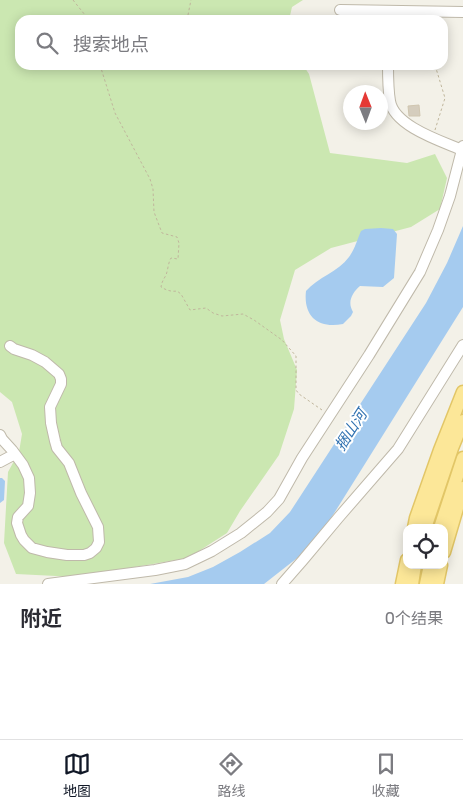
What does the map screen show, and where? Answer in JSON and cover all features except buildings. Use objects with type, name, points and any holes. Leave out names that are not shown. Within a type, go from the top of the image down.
[{"type":"main road","points":[[415,524],[440,450],[463,392]]},
{"type":"main road","points":[[426,524],[463,421]]},
{"type":"main road","points":[[441,524],[463,458]]},
{"type":"main road","points":[[448,539],[463,488]]},
{"type":"main road","points":[[402,584],[405,569]]},
{"type":"main road","points":[[412,584],[414,569]]},
{"type":"main road","points":[[426,584],[429,569]]},
{"type":"main road","points":[[437,584],[440,569]]},
{"type":"street","points":[[340,10],[378,15]]},
{"type":"street","points":[[404,15],[463,12]]},
{"type":"street","points":[[48,584],[155,570],[185,564],[212,551],[241,533],[268,512],[279,499],[302,458],[420,272],[450,196],[462,148],[408,125],[399,118],[390,102],[388,70]]},
{"type":"street","points":[[282,584],[398,449],[463,345]]},
{"type":"street","points":[[0,435],[27,471],[30,486],[28,506],[18,517],[17,523],[24,540],[32,548],[47,552],[75,555],[90,553],[99,542],[98,527],[69,463],[57,448],[51,423],[50,407],[61,379],[59,374],[45,362],[10,346]]},
{"type":"street","points":[[0,462],[15,454]]},
{"type":"path","points":[[73,0],[85,15]]},
{"type":"path","points":[[188,15],[191,0]]},
{"type":"path","points":[[339,15],[340,10]]},
{"type":"path","points":[[102,70],[115,113],[150,179],[153,189],[154,212],[162,233],[177,238],[179,243],[178,260],[170,258],[167,274],[162,280],[161,287],[173,292],[178,291],[190,310],[206,308],[222,316],[243,314],[282,340],[296,356],[296,390],[329,415]]},
{"type":"path","points":[[433,136],[445,98],[437,70]]},
{"type":"green space","points":[[0,0],[303,0],[292,7],[290,15],[15,15],[15,70],[306,70],[330,153],[407,163],[435,154],[447,178],[440,209],[411,227],[331,248],[295,270],[280,320],[284,339],[297,370],[294,409],[279,455],[227,533],[188,558],[76,577],[16,574],[4,543],[8,472],[19,452],[22,434],[12,402],[0,392]]},
{"type":"water","name":"捆山河","points":[[463,226],[463,307],[328,523],[301,555],[264,584],[150,584],[188,577],[213,567],[270,533],[290,512],[426,303],[447,263]]},
{"type":"water","points":[[381,228],[393,229],[397,234],[394,278],[383,287],[360,286],[350,301],[353,312],[343,324],[327,325],[314,319],[307,308],[306,291],[316,282],[334,271],[349,257],[361,231]]},
{"type":"water","points":[[0,478],[5,481],[4,500],[0,503]]}]
